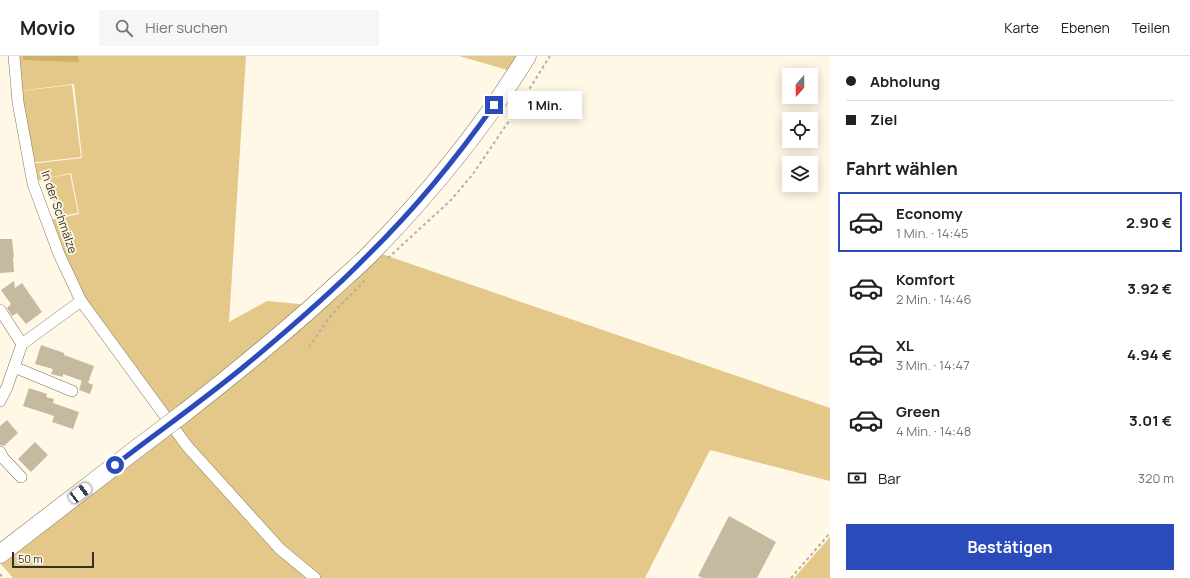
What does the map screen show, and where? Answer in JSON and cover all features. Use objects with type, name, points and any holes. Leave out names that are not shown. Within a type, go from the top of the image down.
[{"type":"main road","points":[[4,551],[247,364],[313,307],[367,257],[416,204],[470,138],[527,56]]},
{"type":"street","name":"In der Schmälze","points":[[14,56],[18,102],[33,184],[59,254],[82,301],[187,446],[280,549],[315,578]]},
{"type":"street","points":[[0,401],[7,387],[22,344],[82,301]]},
{"type":"street","points":[[0,310],[22,344]]},
{"type":"street","points":[[14,367],[72,391]]},
{"type":"street","points":[[0,452],[3,458],[21,477]]},
{"type":"path","points":[[791,578],[830,533]]},
{"type":"path","points":[[0,574],[4,578]]},
{"type":"shaded area","points":[[16,56],[246,56],[229,322],[267,301],[310,305],[168,418],[83,299],[50,220],[79,214],[71,173],[34,181],[31,164],[82,158],[74,84],[19,91]]},
{"type":"shaded area","points":[[23,56],[78,56],[79,62],[23,60]]},
{"type":"shaded area","points":[[459,56],[521,56],[511,71]]},
{"type":"shaded area","points":[[72,85],[81,157],[30,163],[21,91]]},
{"type":"shaded area","points":[[70,174],[78,213],[57,217],[49,178]]},
{"type":"shaded area","points":[[370,250],[830,408],[830,481],[710,450],[645,578],[317,578],[281,548],[170,421]]},
{"type":"shaded area","points":[[167,422],[313,578],[13,578],[0,563],[0,554]]},
{"type":"shaded area","points":[[830,537],[830,578],[794,578]]},
{"type":"building","points":[[0,239],[12,239],[14,272],[0,273]]},
{"type":"building","points":[[14,281],[15,288],[22,283],[42,312],[26,324],[17,313],[12,316],[7,308],[11,304],[1,290]]},
{"type":"building","points":[[41,345],[94,366],[88,383],[63,374],[63,377],[51,374],[53,369],[35,364]]},
{"type":"building","points":[[82,380],[93,385],[90,394],[79,390]]},
{"type":"building","points":[[29,388],[47,394],[46,397],[54,399],[53,403],[79,412],[73,429],[52,422],[54,416],[23,406]]},
{"type":"building","points":[[7,420],[18,433],[4,446],[0,445],[0,426]]},
{"type":"building","points":[[35,442],[48,455],[31,472],[18,459]]},
{"type":"building","points":[[729,516],[776,542],[757,578],[703,578],[698,576]]},
{"type":"route","points":[[115,465],[247,364],[313,307],[367,257],[416,204],[470,138],[494,105]]}]
